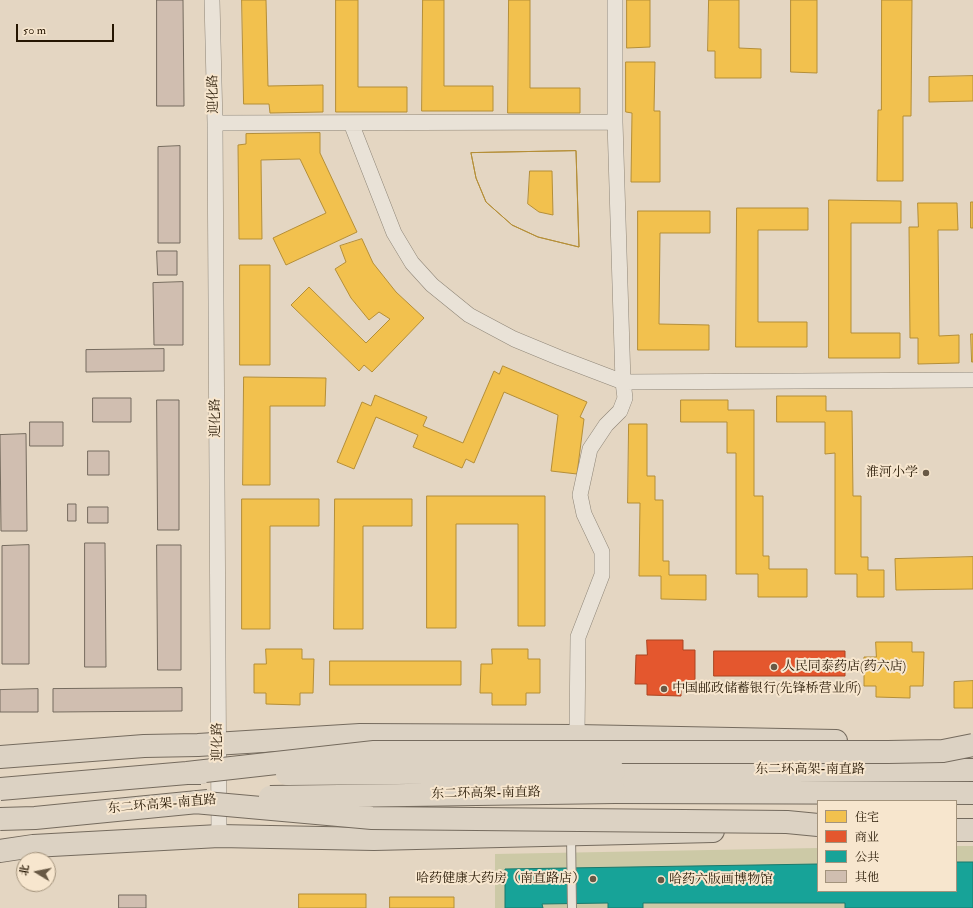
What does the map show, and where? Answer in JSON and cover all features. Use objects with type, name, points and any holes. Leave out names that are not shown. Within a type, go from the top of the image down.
[{"type":"highway","points":[[0,763],[35,757],[144,746],[208,744],[360,735],[577,736],[973,744]]},
{"type":"highway","points":[[187,773],[374,752],[888,752],[943,751],[973,744]]},
{"type":"highway","points":[[0,751],[35,757]]},
{"type":"highway","points":[[0,757],[35,757]]},
{"type":"highway","name":"东二环高架-南直路","points":[[0,789],[187,773],[270,774],[973,770]]},
{"type":"highway","name":"东二环高架-南直路","points":[[0,819],[35,818],[194,802],[278,796],[614,792],[973,793]]},
{"type":"highway","points":[[194,802],[372,818],[786,822],[817,825]]},
{"type":"highway","points":[[0,827],[35,818]]},
{"type":"highway","points":[[0,851],[33,846],[219,836],[374,839],[817,829]]},
{"type":"highway","points":[[957,830],[973,830]]},
{"type":"street","name":"迎化路","points":[[212,0],[215,123],[208,744],[219,836]]},
{"type":"street","points":[[577,736],[578,637],[602,575],[602,552],[584,514],[580,495],[590,449],[606,425],[620,411],[625,398],[623,382],[616,122],[615,0]]},
{"type":"street","points":[[215,123],[351,124],[616,122]]},
{"type":"street","points":[[351,124],[394,233],[412,263],[432,285],[469,315],[514,339],[623,382],[973,380]]},
{"type":"lane","points":[[571,835],[572,908]]},
{"type":"shaded area","name":"哈药六版画博物馆","points":[[957,846],[973,846],[973,908],[495,908],[495,854],[817,848],[817,892],[957,892]]},
{"type":"building: 住宅","points":[[242,0],[266,0],[268,86],[323,85],[323,112],[270,113],[269,104],[244,104]]},
{"type":"building: 住宅","points":[[336,0],[358,0],[358,87],[407,87],[407,112],[336,112]]},
{"type":"building: 住宅","points":[[423,0],[444,0],[444,86],[493,86],[493,111],[422,111]]},
{"type":"building: 住宅","points":[[509,0],[530,0],[530,88],[580,88],[580,113],[508,113]]},
{"type":"building: 住宅","points":[[627,0],[650,0],[650,47],[627,48]]},
{"type":"building: 住宅","points":[[709,0],[739,0],[739,48],[761,49],[761,78],[715,78],[715,51],[708,51]]},
{"type":"building: 住宅","points":[[791,0],[817,0],[817,73],[791,72]]},
{"type":"building: 住宅","points":[[882,0],[912,0],[911,116],[903,116],[903,181],[877,181],[878,110],[881,110]]},
{"type":"building: 住宅","points":[[626,62],[655,62],[654,111],[660,111],[660,182],[631,182],[632,113],[626,112]]},
{"type":"building: 住宅","points":[[973,76],[973,101],[929,102],[929,77]]},
{"type":"building: 住宅","points":[[320,133],[320,153],[357,232],[286,265],[273,238],[326,213],[300,159],[261,160],[262,239],[239,239],[238,145],[246,144],[246,134]]},
{"type":"building: 住宅","points":[[576,151],[579,247],[538,237],[512,225],[486,202],[476,178],[471,153]],"holes":[[[530,171],[552,171],[553,215],[539,212],[528,204]]]},
{"type":"building: 住宅","points":[[576,151],[579,247],[538,237],[512,225],[486,202],[476,178],[471,153]]},
{"type":"building: 住宅","points":[[829,200],[901,201],[901,223],[851,223],[851,333],[900,333],[900,358],[829,358]]},
{"type":"building: 住宅","points":[[971,202],[973,202],[973,228],[971,228]]},
{"type":"building: 住宅","points":[[918,203],[957,203],[958,230],[938,230],[939,336],[959,335],[959,363],[918,364],[918,338],[910,338],[909,227],[918,227]]},
{"type":"building: 住宅","points":[[737,208],[808,208],[808,230],[758,230],[758,322],[807,322],[807,347],[736,347]]},
{"type":"building: 住宅","points":[[638,211],[710,211],[710,233],[660,233],[659,324],[709,325],[709,350],[638,350]]},
{"type":"building: 住宅","points":[[362,239],[373,263],[396,292],[424,318],[372,372],[364,365],[359,371],[291,305],[309,287],[366,343],[390,319],[379,312],[369,320],[351,298],[335,269],[346,262],[340,246]]},
{"type":"building: 住宅","points":[[240,265],[270,265],[270,365],[240,365]]},
{"type":"building: 住宅","points":[[971,334],[973,334],[973,362],[972,362]]},
{"type":"building: 住宅","points":[[503,366],[587,402],[580,417],[584,419],[577,474],[551,471],[558,415],[504,392],[474,463],[466,459],[462,468],[413,447],[418,435],[376,417],[354,469],[337,462],[362,402],[371,406],[375,395],[427,417],[423,426],[463,443],[494,371],[499,374]]},
{"type":"building: 住宅","points":[[244,377],[326,378],[325,406],[270,406],[270,485],[243,485]]},
{"type":"building: 住宅","points":[[777,396],[826,396],[826,411],[852,411],[853,496],[861,496],[861,557],[868,557],[868,570],[884,570],[884,597],[857,597],[857,574],[835,574],[835,453],[825,454],[825,422],[777,422]]},
{"type":"building: 住宅","points":[[681,400],[728,400],[728,410],[754,410],[754,496],[763,496],[763,556],[769,556],[769,569],[807,569],[807,597],[758,597],[758,574],[736,574],[736,453],[727,453],[727,422],[681,422]]},
{"type":"building: 住宅","points":[[629,424],[647,424],[647,476],[655,476],[655,500],[663,500],[663,561],[669,561],[669,575],[706,575],[706,600],[661,599],[661,576],[639,576],[640,503],[628,503]]},
{"type":"building: 住宅","points":[[427,496],[545,496],[545,626],[518,626],[518,524],[456,524],[456,628],[427,628]]},
{"type":"building: 住宅","points":[[242,499],[319,499],[319,526],[270,526],[270,629],[242,629]]},
{"type":"building: 住宅","points":[[335,499],[412,499],[412,526],[363,526],[363,629],[334,629]]},
{"type":"building: 住宅","points":[[973,557],[973,589],[896,590],[895,559]]},
{"type":"building: 住宅","points":[[876,642],[912,642],[912,652],[924,652],[923,686],[910,686],[910,698],[876,697],[876,686],[864,686],[864,657],[876,657]]},
{"type":"building: 住宅","points":[[266,649],[302,649],[302,659],[314,659],[313,693],[300,693],[300,705],[266,704],[266,693],[254,693],[254,664],[266,664]]},
{"type":"building: 住宅","points":[[492,649],[528,649],[528,659],[540,659],[540,693],[526,693],[526,705],[492,705],[492,693],[480,693],[481,664],[492,664]]},
{"type":"building: 住宅","points":[[330,661],[461,661],[461,685],[330,685]]},
{"type":"building: 住宅","points":[[973,681],[973,708],[954,708],[954,682]]},
{"type":"building: 住宅","points":[[299,894],[366,894],[366,908],[299,908]]},
{"type":"building: 住宅","points":[[390,897],[454,897],[454,908],[390,908]]},
{"type":"building: 商业","points":[[647,640],[683,640],[683,650],[695,650],[695,684],[681,684],[681,696],[647,695],[647,684],[635,684],[636,655],[647,655]]},
{"type":"building: 商业","points":[[714,651],[845,651],[845,676],[714,676]]},
{"type":"building: 公共","name":"哈药六版画博物馆","points":[[957,862],[973,862],[973,908],[845,908],[845,903],[643,903],[643,908],[608,908],[608,903],[542,904],[543,908],[505,908],[505,869],[817,864],[817,892],[957,892]]},
{"type":"building: 其他","points":[[157,0],[183,0],[184,106],[157,106]]},
{"type":"building: 其他","points":[[180,146],[180,243],[158,243],[158,147]]},
{"type":"building: 其他","points":[[157,251],[177,251],[177,275],[158,275]]},
{"type":"building: 其他","points":[[183,282],[183,345],[154,345],[153,283]]},
{"type":"building: 其他","points":[[164,349],[164,371],[86,372],[86,350]]},
{"type":"building: 其他","points":[[93,398],[131,398],[131,422],[93,422]]},
{"type":"building: 其他","points":[[157,400],[179,400],[179,530],[158,530]]},
{"type":"building: 其他","points":[[30,422],[63,422],[63,446],[30,446]]},
{"type":"building: 其他","points":[[26,434],[27,531],[1,531],[0,435]]},
{"type":"building: 其他","points":[[88,451],[109,451],[109,475],[88,475]]},
{"type":"building: 其他","points":[[68,504],[76,504],[76,521],[68,521]]},
{"type":"building: 其他","points":[[88,507],[108,507],[108,523],[88,523]]},
{"type":"building: 其他","points":[[85,543],[105,543],[106,667],[85,667]]},
{"type":"building: 其他","points":[[29,545],[29,664],[2,664],[2,546]]},
{"type":"building: 其他","points":[[157,545],[181,545],[181,670],[158,670]]},
{"type":"building: 其他","points":[[182,688],[182,711],[53,712],[53,689]]},
{"type":"building: 其他","points":[[38,689],[38,712],[0,712],[0,690]]},
{"type":"building: 其他","points":[[119,895],[146,895],[146,908],[119,908]]},
{"type":"place","name":"淮河小学","points":[[926,473]]},
{"type":"place","name":"人民同泰药店(药六店)","points":[[774,667]]},
{"type":"place","name":"中国邮政储蓄银行(先锋桥营业所)","points":[[664,689]]},
{"type":"place","name":"哈药健康大药房（南直路店）","points":[[593,879]]},
{"type":"place","name":"哈药六版画博物馆","points":[[661,880]]}]
